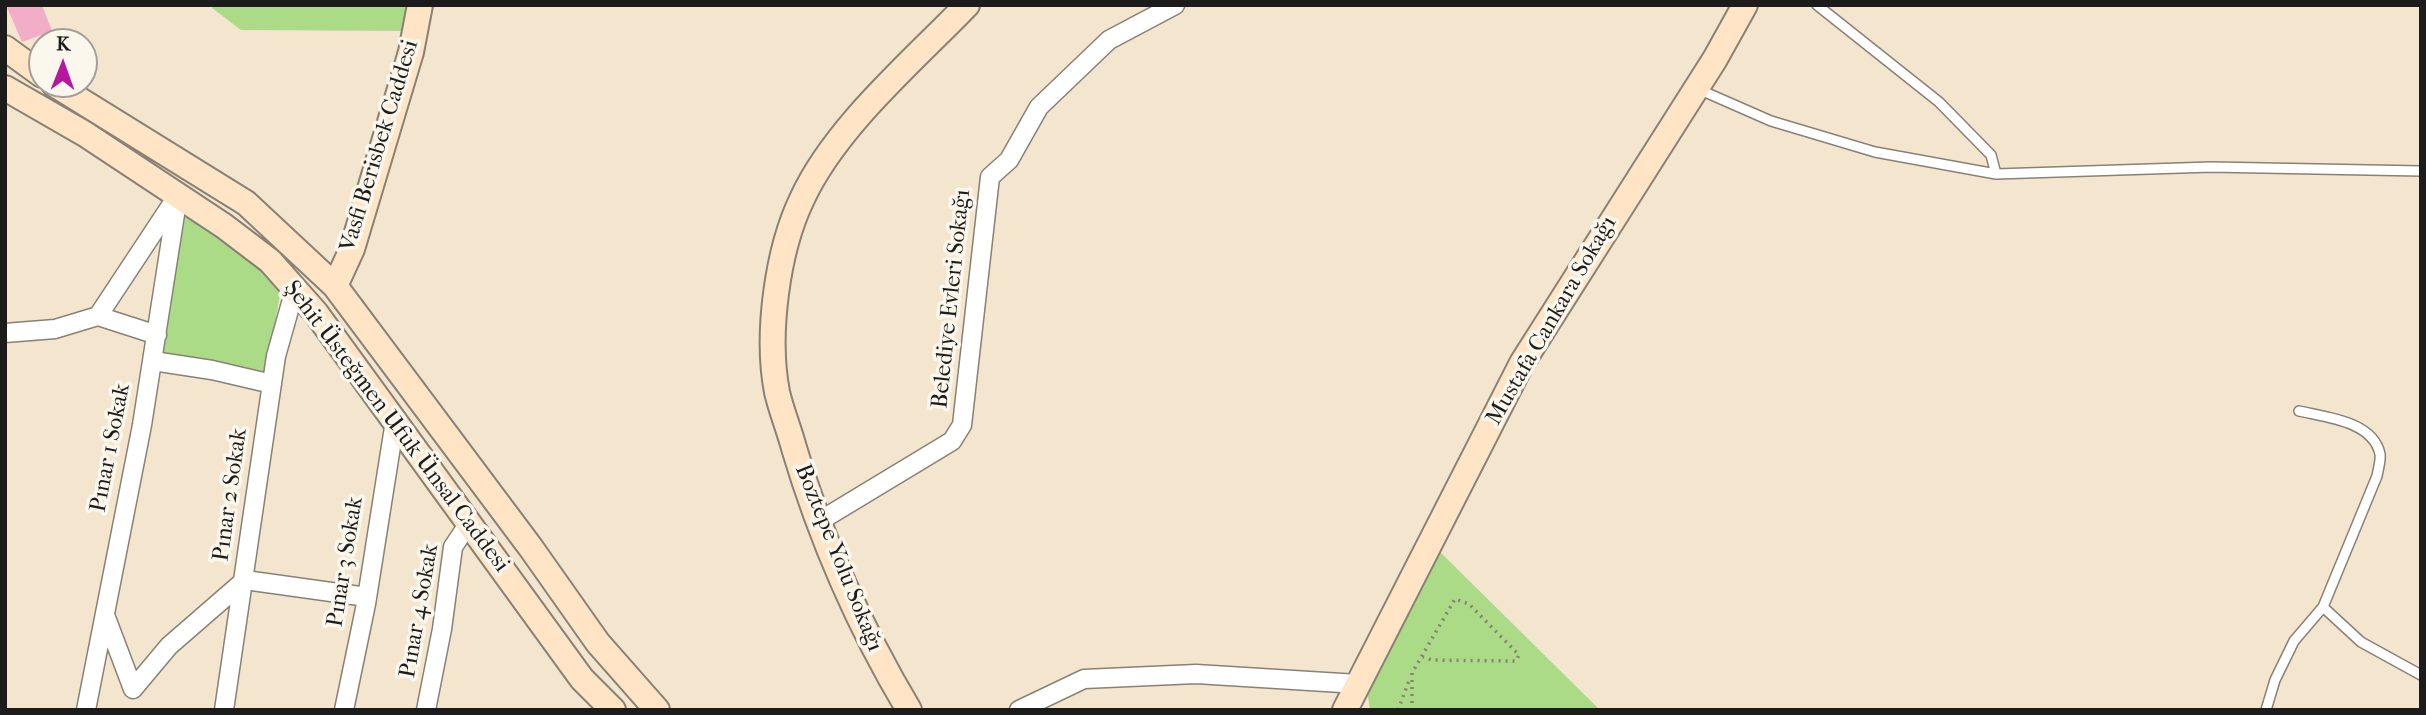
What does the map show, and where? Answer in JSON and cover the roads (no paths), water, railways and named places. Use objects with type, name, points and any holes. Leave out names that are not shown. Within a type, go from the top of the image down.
[{"type":"street","name":"Vasfi Berisbek Caddesi","points":[[294,289],[332,283],[352,249],[411,52],[420,5]]},
{"type":"street","name":"Boztepe Yolu Sokağı","points":[[909,710],[878,658],[818,522],[777,391],[773,338],[785,243],[802,198],[827,157],[857,120],[967,5]]},
{"type":"street","name":"Belediye Evleri Sokağı","points":[[818,522],[953,441],[962,425],[990,177],[1009,160],[1039,107],[1109,40],[1175,5]]},
{"type":"street","name":"Mustafa Cankara Sokağı","points":[[1345,710],[1522,363],[1696,88],[1745,5]]},
{"type":"street","points":[[5,48],[28,65]]},
{"type":"street","name":"Şehit Üsteğmen Ufuk Ünsal Caddesi","points":[[5,88],[85,134],[224,226],[270,261],[395,421],[582,679],[613,710]]},
{"type":"street","name":"Şehit Üsteğmen Ufuk Ünsal Caddesi","points":[[77,98],[246,202],[332,283],[523,537],[597,643],[657,710]]},
{"type":"street","points":[[98,316],[178,195]]},
{"type":"street","name":"Pınar 1 Sokak","points":[[86,710],[153,361],[178,195]]},
{"type":"street","points":[[294,289],[304,254]]},
{"type":"street","name":"Pınar 2 Sokak","points":[[224,710],[272,384],[282,330],[294,289]]},
{"type":"street","points":[[5,334],[55,329],[98,316],[157,334]]},
{"type":"street","points":[[153,361],[212,370],[272,384]]},
{"type":"street","name":"Pınar 3 Sokak","points":[[344,710],[395,421]]},
{"type":"street","name":"Pınar 4 Sokak","points":[[425,710],[442,629],[453,547],[469,523]]},
{"type":"street","points":[[105,615],[133,689],[169,646],[245,580],[366,597]]},
{"type":"street","points":[[1019,710],[1084,679],[1196,674],[1358,684],[1362,710]]},
{"type":"lane","points":[[1817,5],[1939,102],[1991,155],[1996,174]]},
{"type":"lane","points":[[1696,88],[1771,121],[1875,152],[1996,174],[2211,167],[2421,171]]},
{"type":"lane","points":[[2266,710],[2275,680],[2294,641],[2323,607],[2377,476],[2380,454],[2371,437],[2347,422],[2299,411]]},
{"type":"lane","points":[[2323,607],[2361,642],[2421,675]]}]
